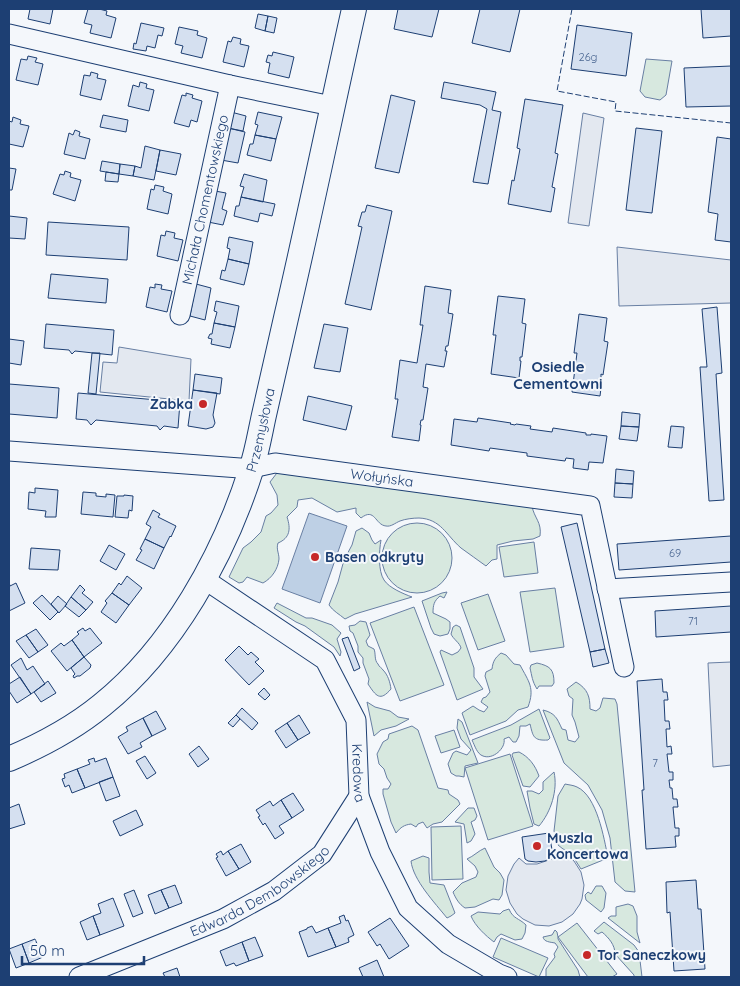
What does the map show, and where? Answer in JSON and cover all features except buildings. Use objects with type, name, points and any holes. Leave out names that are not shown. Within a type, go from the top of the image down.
[{"type":"main road","name":"Przemysłowa","points":[[9,759],[62,733],[103,705],[132,677],[164,640],[204,579],[230,526],[252,468],[354,9]]},
{"type":"street","points":[[9,34],[230,85],[332,106]]},
{"type":"street","name":"Michała Chomentowskiego","points":[[180,315],[230,85]]},
{"type":"street","name":"Wołyńska","points":[[9,451],[252,468],[275,463],[590,506],[624,667]]},
{"type":"street","name":"Kredowa","points":[[204,579],[325,660],[356,720],[359,796],[380,852],[408,908],[448,944],[506,977]]},
{"type":"street","points":[[608,590],[731,582]]},
{"type":"street","name":"Edwarda Dembowskiego","points":[[78,977],[223,919],[274,891],[322,854],[359,796]]},
{"type":"shaded area","points":[[646,59],[672,61],[666,95],[660,100],[645,97],[640,91]]},
{"type":"shaded area","points":[[583,113],[604,118],[589,226],[568,223]]},
{"type":"shaded area","points":[[617,247],[731,260],[731,303],[619,306]]},
{"type":"shaded area","points":[[119,347],[191,359],[189,401],[100,392],[103,362],[117,363]]},
{"type":"shaded area","points":[[280,469],[532,506],[540,527],[540,536],[533,539],[497,545],[497,559],[492,560],[486,566],[461,548],[443,528],[433,521],[419,518],[407,519],[386,526],[379,523],[369,514],[361,518],[356,513],[356,508],[337,512],[312,498],[298,500],[297,507],[287,517],[289,529],[287,536],[278,543],[279,559],[274,573],[263,583],[247,577],[243,582],[239,583],[229,577],[243,548],[261,532],[266,516],[278,505],[277,495],[270,482]]},
{"type":"shaded area","points":[[424,523],[437,529],[446,538],[450,544],[452,558],[450,572],[442,583],[431,591],[410,593],[403,591],[392,583],[384,572],[382,551],[384,544],[392,533],[403,525]]},
{"type":"shaded area","points":[[362,528],[369,533],[375,544],[381,540],[380,566],[386,583],[412,597],[355,614],[345,619],[329,605],[356,531]]},
{"type":"shaded area","points":[[534,542],[538,573],[504,577],[499,547]]},
{"type":"shaded area","points":[[555,588],[564,647],[530,652],[520,592]]},
{"type":"shaded area","points":[[447,592],[444,598],[440,596],[436,600],[433,608],[433,613],[450,622],[448,634],[440,636],[434,634],[422,601]]},
{"type":"shaded area","points":[[488,594],[505,641],[478,650],[461,603]]},
{"type":"shaded area","points":[[277,603],[306,618],[312,618],[332,625],[341,633],[337,639],[341,652],[340,656],[334,647],[305,626],[274,608]]},
{"type":"shaded area","points":[[414,607],[444,685],[400,701],[370,623]]},
{"type":"shaded area","points":[[360,621],[366,622],[370,635],[366,641],[368,646],[374,649],[377,662],[389,681],[391,689],[381,696],[378,696],[368,684],[369,679],[363,658],[358,652],[358,646],[353,633],[350,631],[349,626],[355,625]]},
{"type":"shaded area","points":[[456,625],[460,627],[474,668],[474,677],[483,689],[457,700],[440,652],[441,650],[452,655],[461,648],[451,634],[453,627]]},
{"type":"shaded area","points":[[501,653],[506,655],[514,664],[520,665],[526,676],[531,690],[528,707],[518,710],[506,721],[470,735],[462,713],[473,706],[484,712],[488,707],[481,702],[490,692],[485,676],[486,672],[492,669],[497,656]]},
{"type":"shaded area","points":[[731,662],[731,765],[713,767],[708,663]]},
{"type":"shaded area","points":[[537,663],[545,665],[552,671],[554,683],[552,686],[539,686],[537,689],[530,668],[531,665]]},
{"type":"shaded area","points":[[576,682],[588,694],[590,709],[596,711],[600,708],[603,698],[615,699],[617,704],[635,892],[625,891],[615,882],[610,838],[602,810],[588,785],[564,763],[543,710],[555,716],[562,729],[566,730],[568,740],[575,742],[579,737],[572,715],[573,699],[569,696],[567,689]]},
{"type":"shaded area","points":[[367,702],[375,707],[390,711],[398,717],[409,719],[396,726],[381,730],[374,736]]},
{"type":"shaded area","points":[[539,709],[550,738],[548,740],[539,740],[534,737],[530,724],[520,726],[516,742],[513,742],[509,737],[504,739],[503,746],[495,755],[487,757],[478,752],[472,740],[511,725]]},
{"type":"shaded area","points":[[458,719],[462,722],[478,763],[465,766],[464,777],[451,773],[448,764],[453,753],[456,751],[467,755],[471,750],[461,739],[457,728]]},
{"type":"shaded area","points":[[412,726],[418,730],[438,788],[448,790],[449,794],[458,800],[460,804],[442,822],[427,828],[423,822],[416,827],[409,824],[399,829],[396,833],[383,794],[383,789],[388,789],[391,784],[384,769],[379,764],[377,754],[383,742],[388,739],[389,734]]},
{"type":"shaded area","points":[[454,730],[460,747],[441,753],[435,736]]},
{"type":"shaded area","points":[[519,752],[526,756],[536,768],[539,776],[530,787],[523,786],[512,755]]},
{"type":"shaded area","points":[[510,754],[533,826],[488,840],[465,768]]},
{"type":"shaded area","points":[[554,772],[555,786],[550,808],[539,826],[534,824],[527,791],[539,794],[543,790],[543,782]]},
{"type":"shaded area","points":[[565,784],[577,787],[590,799],[595,808],[608,858],[581,869],[570,852],[558,845],[554,831],[558,796]]},
{"type":"shaded area","points":[[468,808],[474,808],[477,816],[471,822],[475,834],[471,841],[467,843],[464,824],[455,822]]},
{"type":"shaded area","points":[[461,826],[463,879],[432,880],[431,827]]},
{"type":"shaded area","points":[[485,848],[494,867],[504,880],[502,895],[499,900],[493,899],[475,907],[465,908],[453,892],[462,883],[476,877],[478,872],[475,866],[467,859]]},
{"type":"shaded area","points":[[556,850],[574,861],[581,872],[584,885],[582,899],[573,914],[562,922],[549,926],[535,925],[517,914],[510,903],[506,890],[508,876],[519,858],[526,864],[537,864],[552,859]]},
{"type":"shaded area","points":[[423,856],[429,858],[430,883],[444,885],[455,913],[447,918],[425,891],[416,876],[411,861]]},
{"type":"shaded area","points":[[596,886],[602,886],[606,893],[604,908],[601,912],[586,900],[585,895],[588,892],[591,894]]},
{"type":"shaded area","points":[[628,904],[633,906],[637,916],[637,932],[640,943],[608,918],[616,916],[616,907]]},
{"type":"shaded area","points":[[509,909],[514,917],[526,925],[522,939],[515,940],[501,934],[494,942],[484,934],[471,916],[478,912],[500,914]]},
{"type":"shaded area","points":[[604,922],[634,945],[639,952],[642,977],[634,977],[615,954],[609,939],[602,932],[598,934],[594,931]]},
{"type":"shaded area","name":"Tor Saneczkowy","points":[[577,923],[617,974],[612,977],[588,977],[558,937]]},
{"type":"shaded area","points":[[555,930],[558,939],[578,970],[580,977],[546,977],[546,969],[555,957],[554,954],[558,947],[555,943],[546,941],[543,937],[552,935]]},
{"type":"shaded area","points":[[501,938],[548,958],[539,977],[493,957]]},
{"type":"water","name":"Basen odkryty","points":[[309,513],[347,526],[320,603],[282,589]]},
{"type":"fence","points":[[572,9],[557,91],[616,102],[615,111],[731,123]]},
{"type":"place","name":"Żabka","points":[[203,404]]},
{"type":"place","name":"Basen odkryty","points":[[315,557]]},
{"type":"place","name":"Muszla Koncertowa","points":[[537,846]]},
{"type":"place","name":"Tor Saneczkowy","points":[[587,955]]},
{"type":"district","name":"Osiedle Cementowni","points":[[558,376]]}]
